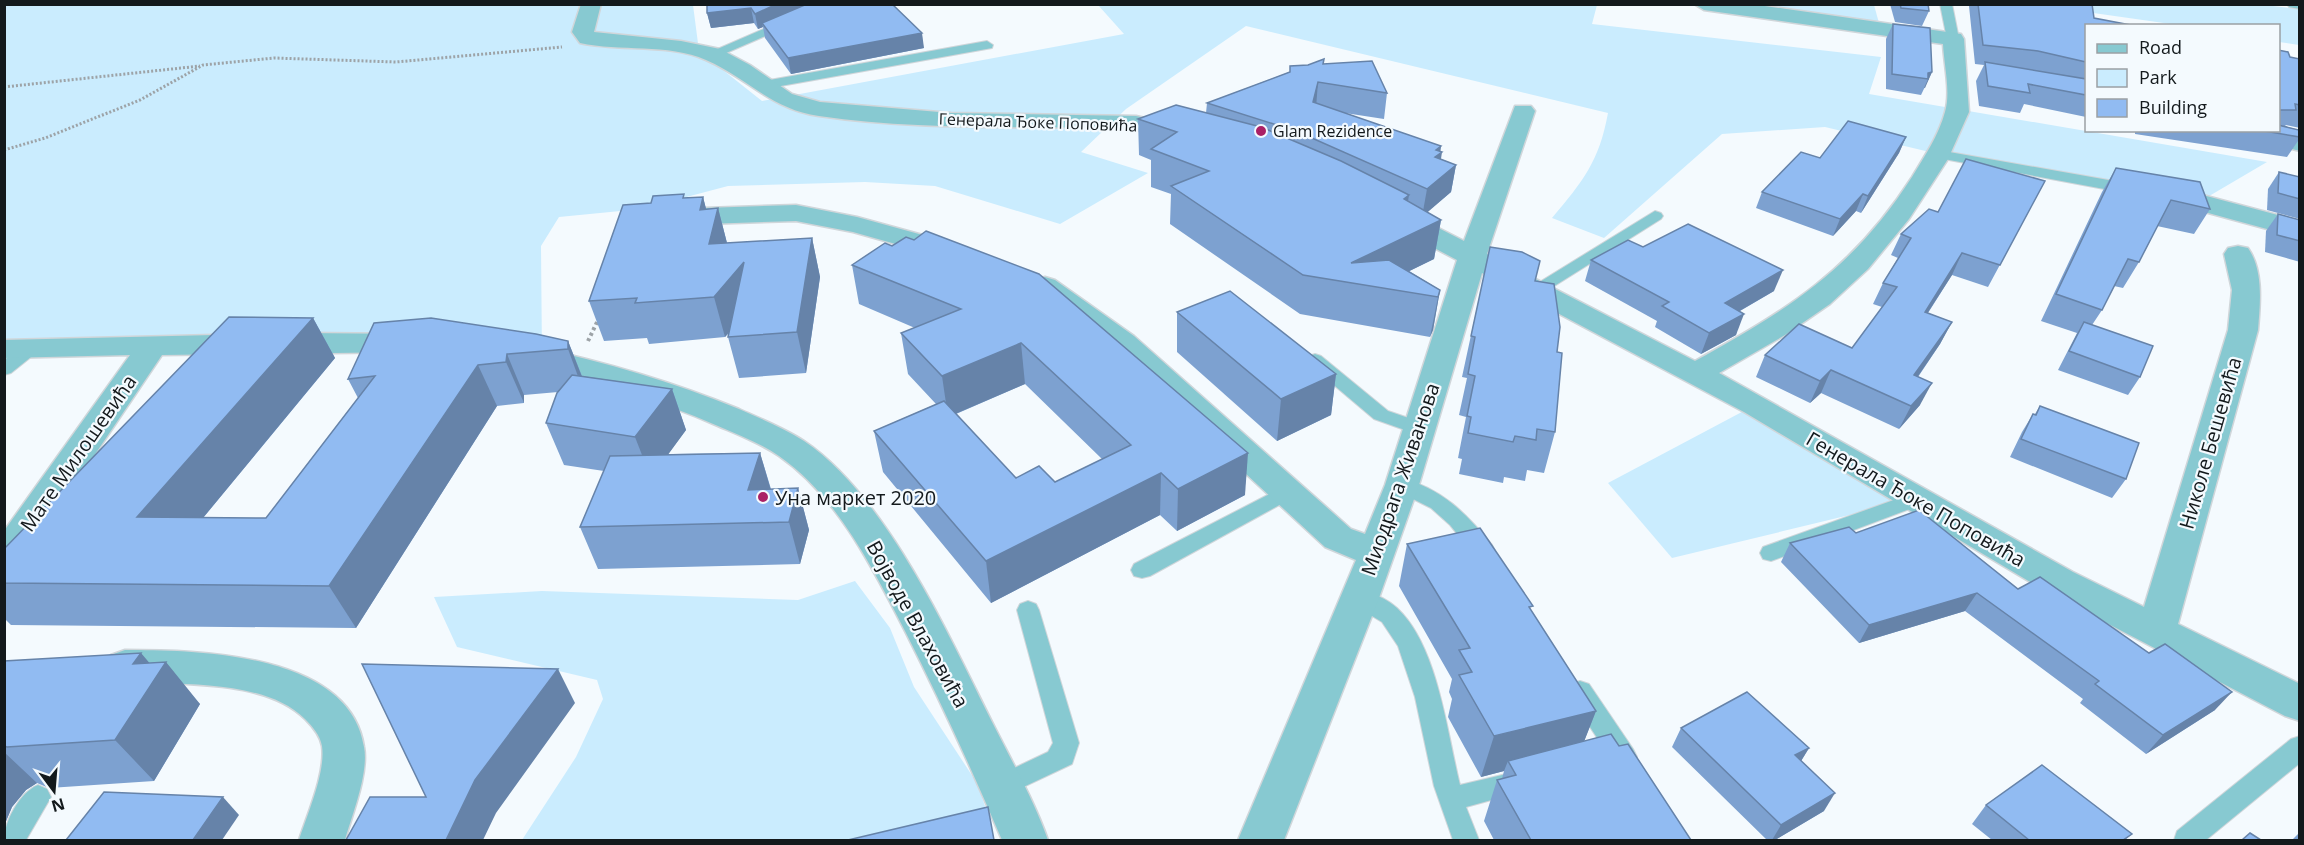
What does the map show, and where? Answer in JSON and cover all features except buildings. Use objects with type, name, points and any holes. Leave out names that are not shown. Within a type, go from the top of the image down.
[{"type":"street","points":[[588,38],[583,28],[591,4]]},
{"type":"street","points":[[1695,374],[1821,298],[1846,275],[1902,208],[1938,154],[1957,110],[1967,72],[1953,39],[1751,7],[1704,4]]},
{"type":"street","name":"Генерала Ђоке Поповића","points":[[588,38],[681,47],[712,54],[784,99],[837,112],[951,120],[1107,121],[1157,127],[1201,138]]},
{"type":"street","name":"Миодрага Живанова","points":[[1261,840],[1360,598],[1402,485],[1472,258],[1523,111]]},
{"type":"street","points":[[2254,132],[2300,144]]},
{"type":"street","points":[[2193,201],[2300,230]]},
{"type":"street","name":"Генерала Ђоке Поповића","points":[[1372,204],[1755,405],[2006,553],[2300,704]]},
{"type":"street","points":[[670,217],[796,213],[857,225],[972,258]]},
{"type":"street","name":"Николе Бешевића","points":[[2156,631],[2242,330],[2246,290],[2238,254]]},
{"type":"street","points":[[1022,275],[1059,294],[1123,344],[1338,538],[1375,553]]},
{"type":"street","points":[[17,349],[152,346],[245,351],[380,341],[438,344]]},
{"type":"street","name":"Мате Милошевића","points":[[4,560],[152,346]]},
{"type":"street","name":"Војводе Влаховића","points":[[509,351],[579,367],[656,390],[764,433],[798,454],[844,502],[886,560],[950,680],[1002,786],[1025,840]]},
{"type":"street","points":[[93,666],[184,667],[233,673],[287,688],[324,709],[337,727],[343,747],[322,840]]},
{"type":"lane","points":[[712,54],[833,4]]},
{"type":"lane","points":[[1946,4],[1953,39]]},
{"type":"lane","points":[[2293,4],[2300,5]]},
{"type":"lane","points":[[764,86],[987,45]]},
{"type":"lane","points":[[1938,154],[2150,192]]},
{"type":"lane","points":[[1534,291],[1655,216]]},
{"type":"lane","points":[[1300,348],[1382,415],[1419,429]]},
{"type":"lane","points":[[4,369],[17,349]]},
{"type":"lane","points":[[1402,485],[1431,496],[1456,515],[1494,566]]},
{"type":"lane","points":[[1142,570],[1287,492]]},
{"type":"lane","points":[[1771,553],[1916,499]]},
{"type":"lane","points":[[1360,598],[1383,608],[1395,620],[1412,654],[1424,682],[1439,759],[1466,840]]},
{"type":"lane","points":[[1002,786],[1057,760],[1065,750],[1066,743],[1028,610]]},
{"type":"lane","points":[[1566,670],[1620,764]]},
{"type":"lane","points":[[2187,840],[2300,747]]},
{"type":"lane","points":[[1451,799],[1543,776]]},
{"type":"lane","points":[[12,840],[38,797]]},
{"type":"path","points":[[4,87],[274,58],[367,63],[534,52],[561,48],[588,38]]},
{"type":"path","points":[[4,150],[45,138],[140,100],[203,66]]},
{"type":"path","points":[[593,331],[602,308]]},
{"type":"path","points":[[599,317],[606,316]]},
{"type":"green space","points":[[1759,4],[1874,5],[1879,23],[1758,8]]},
{"type":"green space","points":[[2256,4],[2299,9],[2299,45],[2280,42],[2280,24],[2171,24],[2037,5]]},
{"type":"green space","points":[[4,5],[693,5],[699,51],[762,101],[1124,34],[1098,5],[1597,5],[1592,24],[1881,57],[1869,94],[2267,162],[2199,202],[1938,154],[1825,127],[1722,134],[1604,238],[1552,218],[1588,170],[1600,145],[1608,113],[1246,26],[1126,109],[1081,152],[1148,173],[1060,224],[935,186],[865,182],[728,186],[641,209],[559,217],[541,246],[542,358],[498,349],[5,349]]},
{"type":"green space","points":[[1755,405],[1916,499],[1672,558],[1608,483]]},
{"type":"green space","points":[[855,581],[890,628],[914,687],[977,783],[992,826],[934,840],[522,840],[576,757],[603,699],[597,680],[457,647],[434,597],[542,591],[798,600]]},
{"type":"place","name":"Glam Rezidence","points":[[1261,131]]},
{"type":"place","name":"Уна маркет 2020","points":[[763,497]]}]
